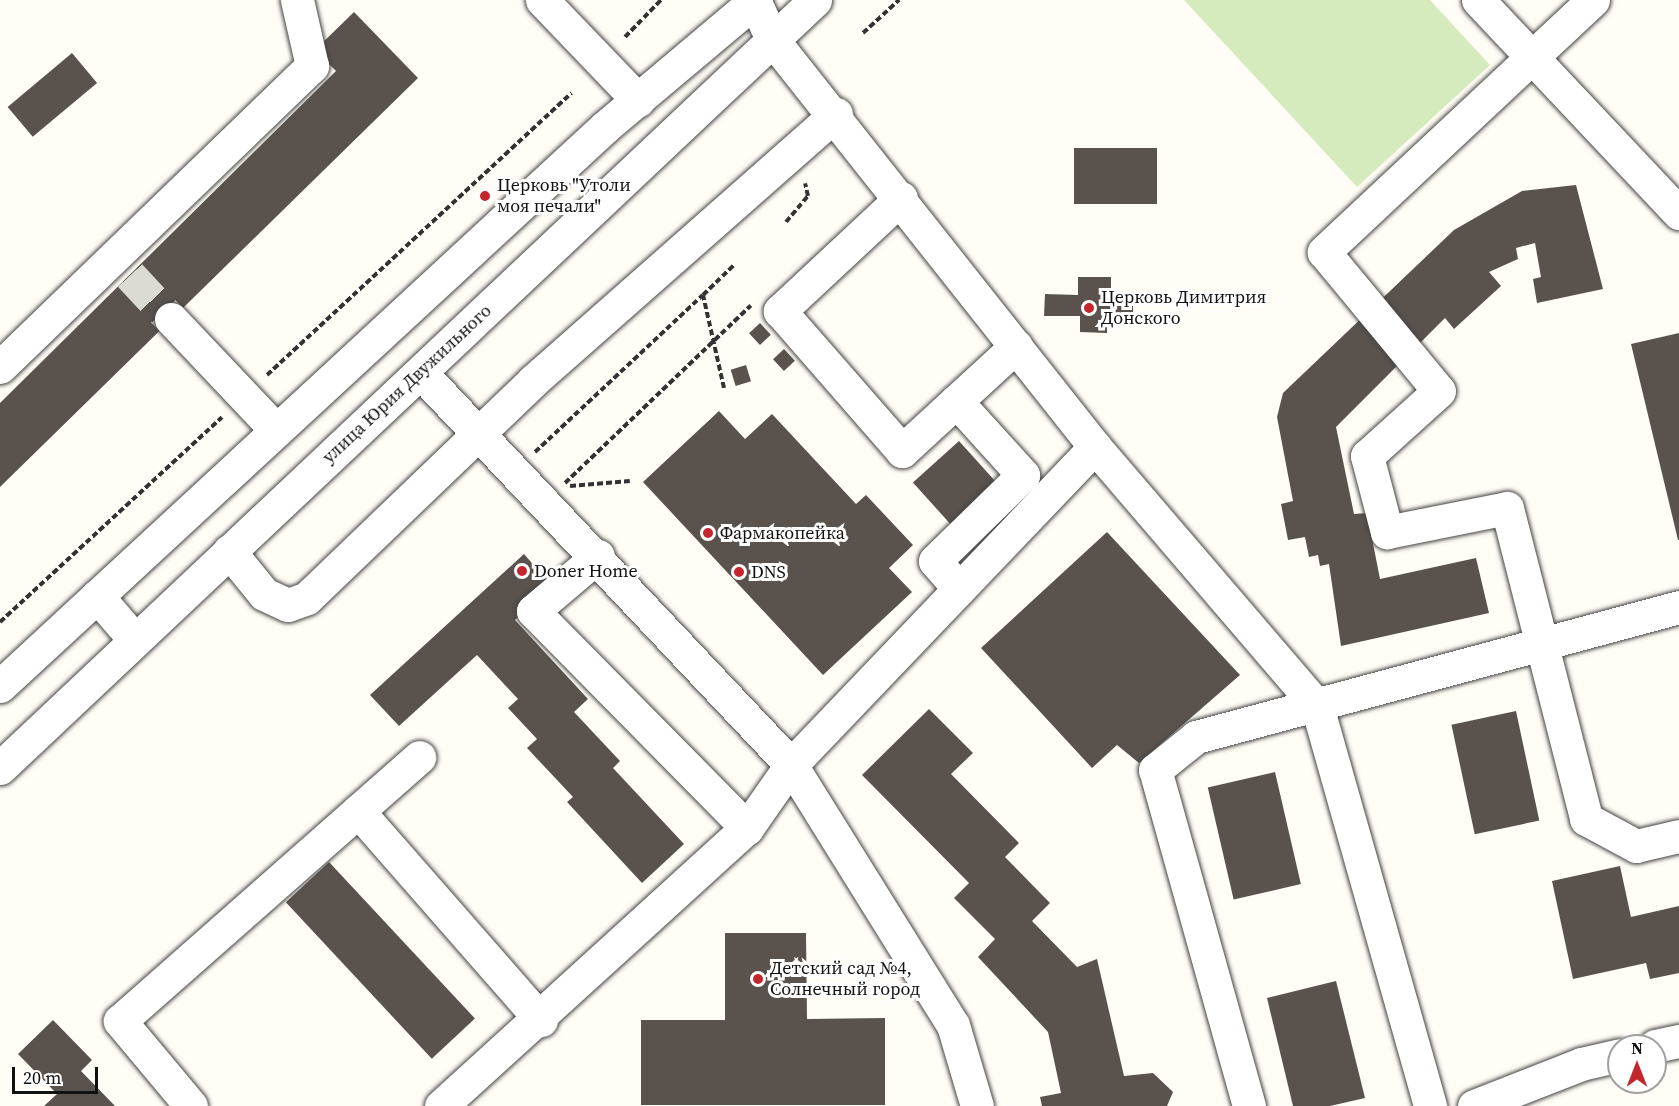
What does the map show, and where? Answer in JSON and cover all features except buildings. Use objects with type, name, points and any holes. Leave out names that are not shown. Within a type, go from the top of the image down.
[{"type":"street","points":[[0,367],[122,266],[312,66],[297,0]]},
{"type":"street","points":[[542,0],[638,100]]},
{"type":"street","points":[[0,686],[276,430],[638,100],[755,0],[772,39],[836,114],[1095,447],[1317,706],[1430,1106]]},
{"type":"street","name":"улица Юрия Двужильного","points":[[0,768],[134,639],[421,373],[814,0]]},
{"type":"street","points":[[1478,0],[1679,213]]},
{"type":"street","points":[[1593,0],[1324,252],[1439,391],[1366,456],[1387,532],[1507,508],[1586,819],[1636,846],[1679,836]]},
{"type":"street","points":[[229,551],[264,594],[288,605],[307,598],[480,433],[836,114]]},
{"type":"street","points":[[901,198],[780,311],[903,451],[1016,346]]},
{"type":"street","points":[[171,319],[276,430]]},
{"type":"street","points":[[421,373],[598,556],[791,765],[953,1025],[977,1106]]},
{"type":"street","points":[[956,401],[1023,475],[935,561],[958,589]]},
{"type":"street","points":[[441,1106],[541,1020],[747,828],[791,765],[1095,447]]},
{"type":"street","points":[[598,556],[533,611],[747,828]]},
{"type":"street","points":[[97,596],[134,639]]},
{"type":"street","points":[[1249,1106],[1155,770],[1196,737],[1679,607]]},
{"type":"street","points":[[191,1106],[120,1021],[419,757]]},
{"type":"street","points":[[358,811],[541,1020]]},
{"type":"street","points":[[1474,1106],[1581,1064],[1607,1058]]},
{"type":"path","points":[[625,37],[661,0]]},
{"type":"path","points":[[862,33],[899,0]]},
{"type":"path","points":[[0,622],[572,93]]},
{"type":"path","points":[[786,222],[808,196],[803,172]]},
{"type":"path","points":[[539,463],[531,455],[546,439],[734,265]]},
{"type":"path","points":[[703,295],[724,388]]},
{"type":"path","points":[[562,486],[754,303]]},
{"type":"path","points":[[554,478],[562,486],[630,481]]},
{"type":"green space","points":[[1184,0],[1430,0],[1490,65],[1357,187]]},
{"type":"tunnel","points":[[130,275],[171,319]]},
{"type":"place","name":"Церковь \"Утоли моя печали\"","points":[[485,196]]},
{"type":"place","name":"Церковь Димитрия Донского","points":[[1089,308]]},
{"type":"place","name":"Фармакопейка","points":[[708,533]]},
{"type":"place","name":"Doner Home","points":[[522,571]]},
{"type":"place","name":"DNS","points":[[739,572]]},
{"type":"place","name":"Детский сад №4, Солнечный город","points":[[758,979]]}]
